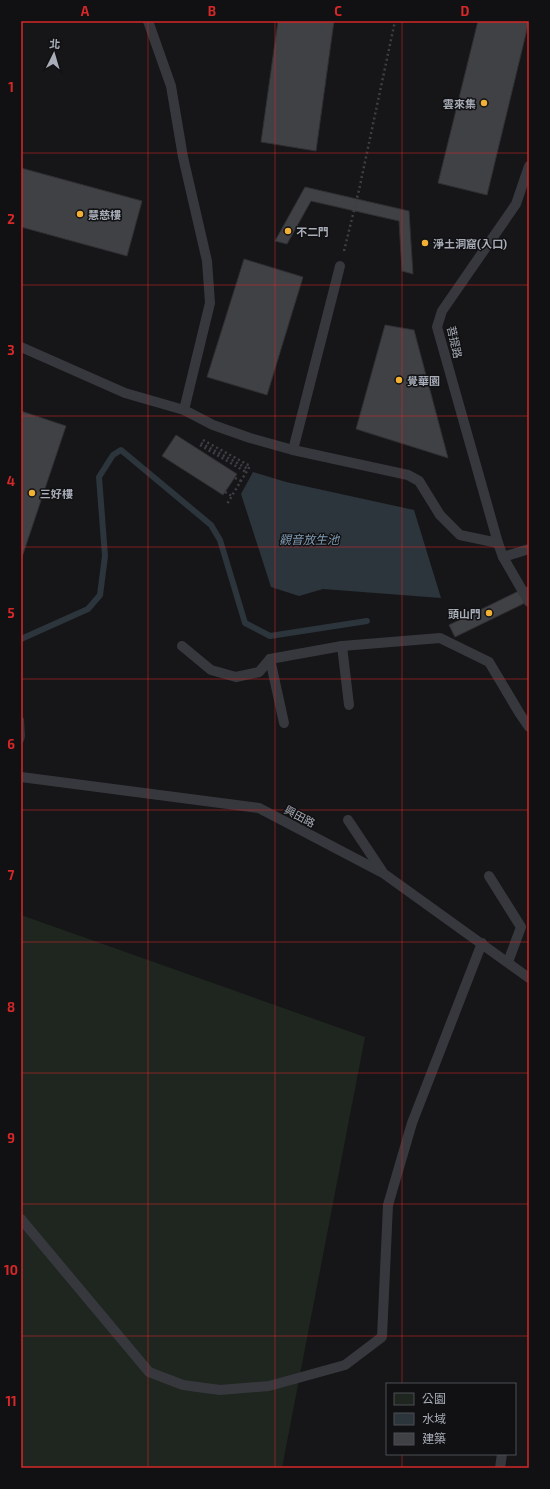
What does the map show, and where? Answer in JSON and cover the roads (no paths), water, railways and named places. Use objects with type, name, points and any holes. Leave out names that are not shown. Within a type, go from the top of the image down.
[{"type":"lane","points":[[148,21],[171,86],[183,157],[207,261],[210,303],[184,410]]},
{"type":"lane","name":"菩提路","points":[[529,166],[516,204],[442,311],[437,327],[498,543],[503,557],[529,602]]},
{"type":"lane","points":[[293,450],[340,266]]},
{"type":"lane","points":[[21,347],[125,393],[184,410],[213,425],[250,438],[293,450],[408,475],[419,481],[440,515],[460,535],[498,543]]},
{"type":"lane","points":[[503,557],[529,549]]},
{"type":"lane","points":[[182,646],[211,670],[236,677],[259,672],[270,659],[342,646],[440,638],[489,662],[529,727]]},
{"type":"lane","points":[[342,646],[349,705]]},
{"type":"lane","points":[[270,659],[284,723]]},
{"type":"lane","name":"興田路","points":[[21,777],[259,808],[383,873],[529,978]]},
{"type":"lane","points":[[348,820],[383,873]]},
{"type":"lane","points":[[489,876],[521,927],[508,962]]},
{"type":"lane","points":[[21,1219],[149,1372],[182,1384],[220,1390],[269,1386],[345,1365],[382,1337],[388,1205],[412,1123],[482,943]]},
{"type":"lane","points":[[500,1468],[502,1455]]},
{"type":"water","name":"觀音放生池","points":[[253,472],[286,482],[414,510],[441,598],[323,589],[299,596],[271,587],[241,494]]},
{"type":"waterway","points":[[21,639],[88,609],[100,595],[105,556],[99,477],[113,455],[121,450],[211,525],[220,540],[245,623],[270,636],[367,621]]},
{"type":"waterway","points":[[21,720],[21,740]]},
{"type":"place","name":"雲來集","points":[[484,103]]},
{"type":"place","name":"慧慈樓","points":[[80,214]]},
{"type":"place","name":"不二門","points":[[288,231]]},
{"type":"place","name":"淨土洞窟(入口)","points":[[425,243]]},
{"type":"place","name":"覺華園","points":[[399,380]]},
{"type":"place","name":"三好樓","points":[[32,493]]},
{"type":"place","name":"頭山門","points":[[489,613]]}]
